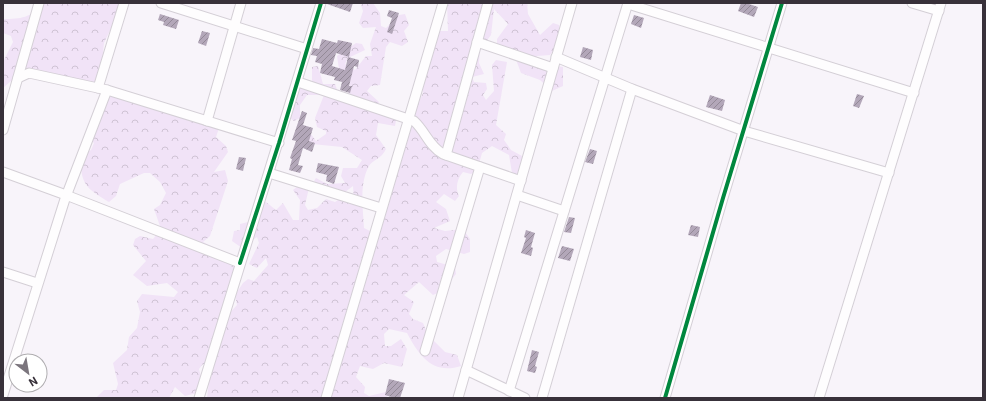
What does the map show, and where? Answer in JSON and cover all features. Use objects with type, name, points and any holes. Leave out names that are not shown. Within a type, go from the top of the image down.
[{"type":"street","points":[[3,130],[39,3]]},
{"type":"street","points":[[98,88],[124,3]]},
{"type":"street","points":[[161,3],[307,49]]},
{"type":"street","points":[[207,121],[241,3]]},
{"type":"street","points":[[199,398],[240,263],[298,82],[321,3]]},
{"type":"street","points":[[326,398],[381,208],[443,3]]},
{"type":"street","points":[[446,155],[488,3]]},
{"type":"street","points":[[458,398],[572,3]]},
{"type":"street","points":[[665,398],[782,3]]},
{"type":"street","points":[[819,398],[940,7],[912,3]]},
{"type":"street","points":[[509,391],[628,4],[914,92]]},
{"type":"street","points":[[477,42],[553,68]]},
{"type":"street","points":[[556,58],[632,89],[744,131],[889,173]]},
{"type":"street","points":[[18,78],[29,73],[107,90],[279,143]]},
{"type":"street","points":[[298,82],[408,118],[420,126],[433,146],[446,155],[521,181]]},
{"type":"street","points":[[542,398],[632,89]]},
{"type":"street","points":[[3,395],[37,283],[66,195],[107,90]]},
{"type":"street","points":[[425,351],[480,167]]},
{"type":"street","points":[[3,172],[240,263]]},
{"type":"street","points":[[269,173],[381,208]]},
{"type":"street","points":[[517,195],[564,211]]},
{"type":"street","points":[[3,272],[37,283]]},
{"type":"street","points":[[466,370],[525,398]]},
{"type":"green space","points":[[42,3],[123,3],[104,43],[102,62],[93,86],[27,72],[11,81],[3,88],[3,62],[13,42],[11,36],[3,33],[3,19],[15,19],[30,15]]},
{"type":"green space","points":[[362,3],[373,3],[380,13],[381,26],[386,28],[399,15],[405,14],[409,25],[404,31],[408,42],[402,46],[390,42],[386,47],[380,85],[371,86],[367,91],[379,102],[377,108],[392,116],[396,120],[395,126],[378,123],[376,135],[386,149],[382,155],[369,166],[364,180],[362,196],[364,228],[370,231],[375,228],[391,165],[423,93],[421,74],[439,31],[448,31],[447,3],[527,3],[528,14],[540,35],[553,23],[559,25],[558,41],[553,51],[550,55],[537,56],[533,62],[563,67],[563,86],[552,91],[540,80],[521,73],[515,57],[497,51],[497,39],[508,24],[494,9],[491,35],[480,50],[479,63],[484,74],[472,77],[474,82],[486,83],[487,89],[483,95],[486,100],[494,91],[492,65],[496,60],[507,62],[496,125],[506,134],[504,140],[511,150],[522,156],[523,174],[518,177],[512,173],[509,155],[492,146],[482,153],[477,171],[471,174],[463,172],[457,184],[459,196],[455,201],[444,194],[436,202],[446,209],[450,221],[434,228],[445,231],[463,229],[470,239],[470,252],[464,254],[446,249],[436,256],[437,262],[455,267],[456,274],[452,279],[447,276],[441,279],[440,292],[433,295],[419,282],[404,295],[414,302],[409,314],[413,319],[423,323],[428,335],[445,352],[457,355],[461,366],[442,368],[435,366],[422,356],[407,333],[389,329],[384,334],[385,346],[391,346],[401,339],[407,349],[402,367],[384,363],[373,369],[360,366],[356,377],[365,387],[364,393],[369,396],[386,392],[388,398],[207,398],[210,373],[209,367],[203,364],[199,369],[202,381],[197,393],[185,396],[175,387],[169,398],[96,398],[104,390],[116,390],[118,384],[113,363],[127,350],[129,337],[137,328],[140,312],[137,301],[142,294],[174,297],[178,292],[167,283],[147,286],[133,275],[146,261],[133,245],[135,239],[140,236],[153,239],[161,229],[154,209],[160,205],[166,193],[160,182],[150,173],[144,173],[120,184],[116,196],[109,202],[90,189],[83,179],[81,156],[91,150],[94,143],[89,139],[106,99],[114,95],[220,125],[216,137],[226,146],[228,152],[214,172],[225,170],[228,181],[210,236],[203,242],[237,259],[226,317],[237,305],[235,295],[243,283],[248,279],[254,281],[268,265],[266,258],[257,268],[249,264],[259,243],[257,237],[242,248],[232,241],[234,231],[240,230],[240,224],[252,221],[261,212],[260,203],[266,202],[276,210],[283,203],[293,220],[299,220],[300,200],[293,190],[302,183],[309,188],[305,205],[308,210],[317,208],[326,199],[335,202],[343,197],[349,204],[354,201],[353,186],[345,192],[329,193],[314,181],[316,178],[327,184],[345,183],[341,176],[343,168],[357,168],[362,160],[342,147],[312,144],[308,140],[311,134],[316,141],[326,134],[326,131],[317,127],[315,118],[324,95],[307,95],[300,105],[300,118],[294,121],[289,117],[300,87],[312,85],[312,67],[318,66],[323,84],[335,84],[339,95],[345,98],[349,93],[350,75],[339,69],[337,56],[356,43],[362,44],[365,50],[348,58],[345,64],[355,70],[366,56],[372,56],[370,44],[376,27],[363,28],[359,23],[363,11],[361,5]]},
{"type":"building","points":[[327,3],[353,3],[350,12]]},
{"type":"building","points":[[741,3],[758,7],[754,17],[738,11]]},
{"type":"building","points":[[389,10],[399,13],[392,34],[387,32],[392,18],[387,16]]},
{"type":"building","points":[[160,14],[179,20],[176,29],[163,25],[164,22],[158,20]]},
{"type":"building","points":[[634,15],[644,18],[641,28],[631,24]]},
{"type":"building","points":[[202,31],[210,33],[206,46],[198,43]]},
{"type":"building","points":[[322,39],[337,43],[338,40],[352,43],[349,57],[336,53],[332,66],[345,70],[348,57],[359,60],[358,67],[354,66],[349,86],[352,86],[350,93],[340,90],[342,82],[334,80],[335,77],[320,73],[322,64],[315,62],[317,56],[311,55],[313,48],[319,49]]},
{"type":"building","points":[[583,47],[593,50],[591,60],[580,57]]},
{"type":"building","points":[[857,94],[864,96],[859,108],[853,106]]},
{"type":"building","points":[[710,95],[725,100],[722,111],[706,107]]},
{"type":"building","points":[[302,111],[307,113],[303,125],[313,128],[309,141],[315,143],[312,152],[303,148],[298,165],[303,166],[300,173],[289,170],[292,159],[290,158],[296,141],[292,140]]},
{"type":"building","points":[[590,149],[597,151],[593,164],[585,162]]},
{"type":"building","points":[[239,157],[246,158],[243,171],[236,169]]},
{"type":"building","points":[[318,163],[339,167],[334,184],[326,181],[327,175],[316,172]]},
{"type":"building","points":[[569,217],[575,218],[571,233],[564,232]]},
{"type":"building","points":[[691,225],[700,227],[698,237],[688,235]]},
{"type":"building","points":[[526,230],[535,233],[531,247],[533,248],[531,256],[521,253],[526,238],[524,237]]},
{"type":"building","points":[[562,246],[574,249],[570,261],[558,258]]},
{"type":"building","points":[[532,350],[539,352],[535,366],[537,367],[535,373],[527,371]]},
{"type":"building","points":[[389,379],[405,383],[400,398],[385,395]]},
{"type":"cycle path","points":[[240,263],[279,143],[321,3]]},
{"type":"cycle path","points":[[665,398],[782,3]]}]
